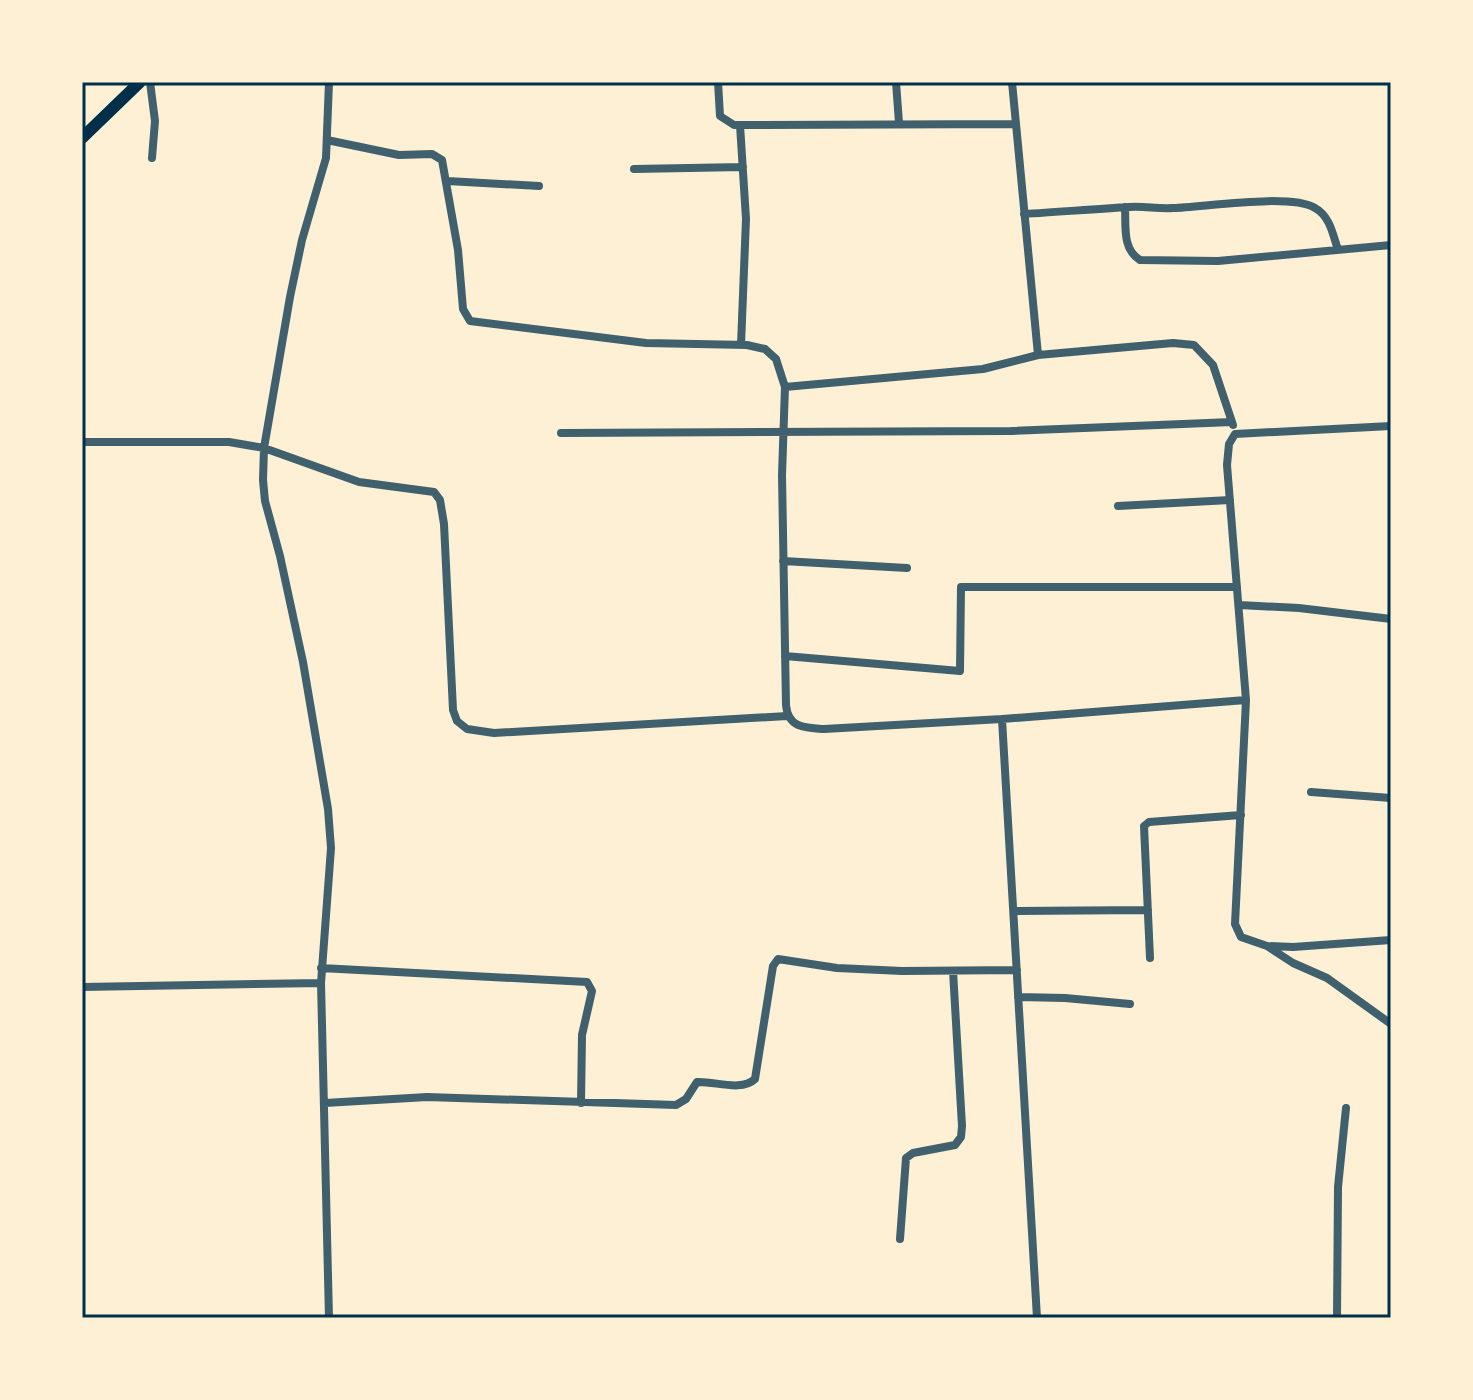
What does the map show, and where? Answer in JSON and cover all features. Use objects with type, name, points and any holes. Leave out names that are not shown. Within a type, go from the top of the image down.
[{"type":"main road","points":[[82,138],[140,82]]},
{"type":"street","points":[[150,82],[155,121],[152,158]]},
{"type":"street","points":[[329,82],[326,158],[302,240],[264,448],[265,501],[303,662],[328,809],[331,859],[321,983],[329,1318]]},
{"type":"street","points":[[718,82],[720,116],[724,121],[740,125],[1016,124]]},
{"type":"street","points":[[896,82],[899,123]]},
{"type":"street","points":[[1012,82],[1038,355]]},
{"type":"street","points":[[740,125],[746,219],[741,345]]},
{"type":"street","points":[[327,140],[399,155],[438,156],[442,160],[461,270],[463,309],[470,321],[646,343],[741,345],[765,349],[776,359],[785,387],[785,656],[787,716],[795,725],[824,729],[1246,700]]},
{"type":"street","points":[[634,169],[743,167]]},
{"type":"street","points":[[447,181],[539,186]]},
{"type":"street","points":[[1024,214],[1125,207],[1169,209],[1277,202],[1304,204],[1323,214],[1338,250]]},
{"type":"street","points":[[1125,207],[1127,246],[1132,255],[1140,260],[1218,261],[1391,245]]},
{"type":"street","points":[[785,387],[983,369],[1038,355],[1173,343],[1194,345],[1213,365],[1235,434],[1229,444],[1227,465],[1246,700],[1235,924],[1241,937],[1267,946],[1293,963],[1327,978],[1391,1024]]},
{"type":"street","points":[[561,433],[1011,431],[1232,422]]},
{"type":"street","points":[[1235,434],[1391,426]]},
{"type":"street","points":[[82,442],[206,441],[264,448],[359,482],[434,492],[440,500],[444,524],[453,710],[457,721],[467,729],[494,733],[538,732],[787,716]]},
{"type":"street","points":[[1118,506],[1230,500]]},
{"type":"street","points":[[783,561],[907,568]]},
{"type":"street","points":[[785,656],[960,671],[961,587],[1237,587]]},
{"type":"street","points":[[1239,605],[1299,608],[1391,619]]},
{"type":"street","points":[[1002,719],[1037,1318]]},
{"type":"street","points":[[1311,792],[1391,798]]},
{"type":"street","points":[[1150,958],[1143,829],[1146,823],[1241,815]]},
{"type":"street","points":[[1014,911],[1148,910]]},
{"type":"street","points":[[1267,946],[1391,940]]},
{"type":"street","points":[[325,1103],[427,1097],[676,1105],[686,1099],[697,1082],[749,1084],[758,1070],[773,966],[778,959],[837,968],[1017,970]]},
{"type":"street","points":[[321,968],[587,982],[592,991],[582,1035],[581,1103]]},
{"type":"street","points":[[900,1239],[906,1158],[913,1153],[949,1148],[961,1137],[953,971]]},
{"type":"street","points":[[82,987],[321,983]]},
{"type":"street","points":[[1018,997],[1130,1004]]},
{"type":"street","points":[[1337,1318],[1338,1187],[1346,1108]]}]
